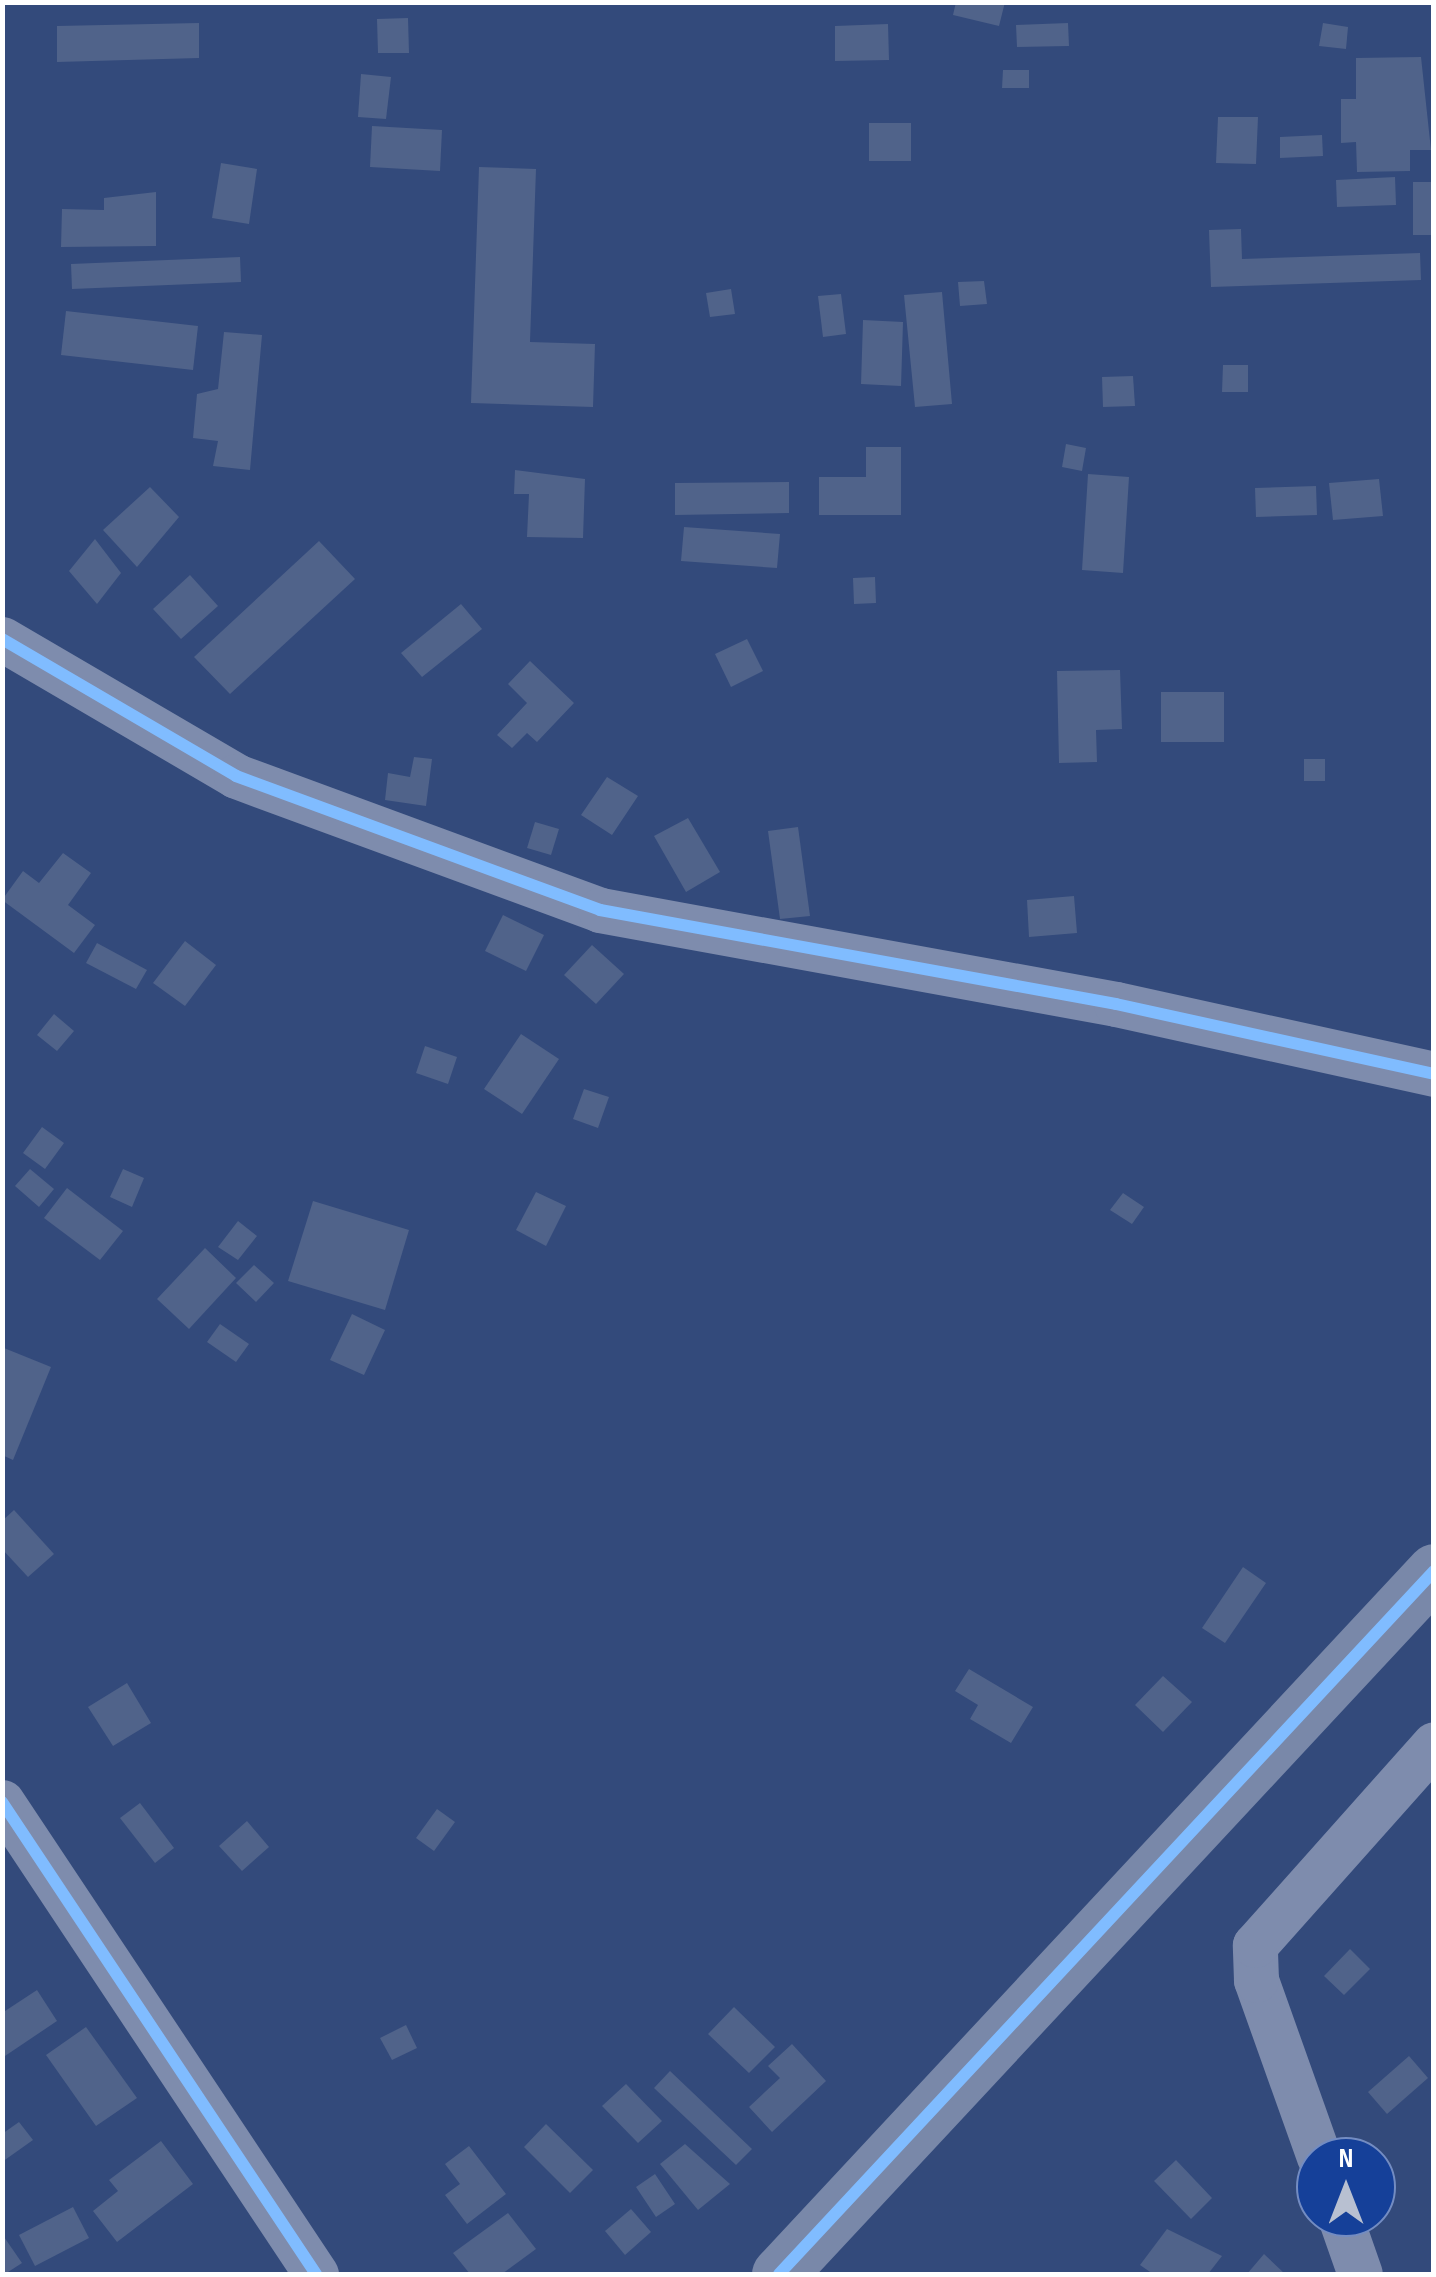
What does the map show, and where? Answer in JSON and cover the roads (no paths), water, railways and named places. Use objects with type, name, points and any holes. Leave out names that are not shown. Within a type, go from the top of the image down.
[{"type":"street","points":[[2,639],[236,776],[600,910],[1078,996],[1434,1074]]},
{"type":"street","points":[[778,2274],[1434,1571]]},
{"type":"street","points":[[1312,2137],[1256,1980],[1254,1945],[1434,1744]]},
{"type":"street","points":[[2,1802],[316,2274]]},
{"type":"street","points":[[1347,2237],[1360,2274]]}]
